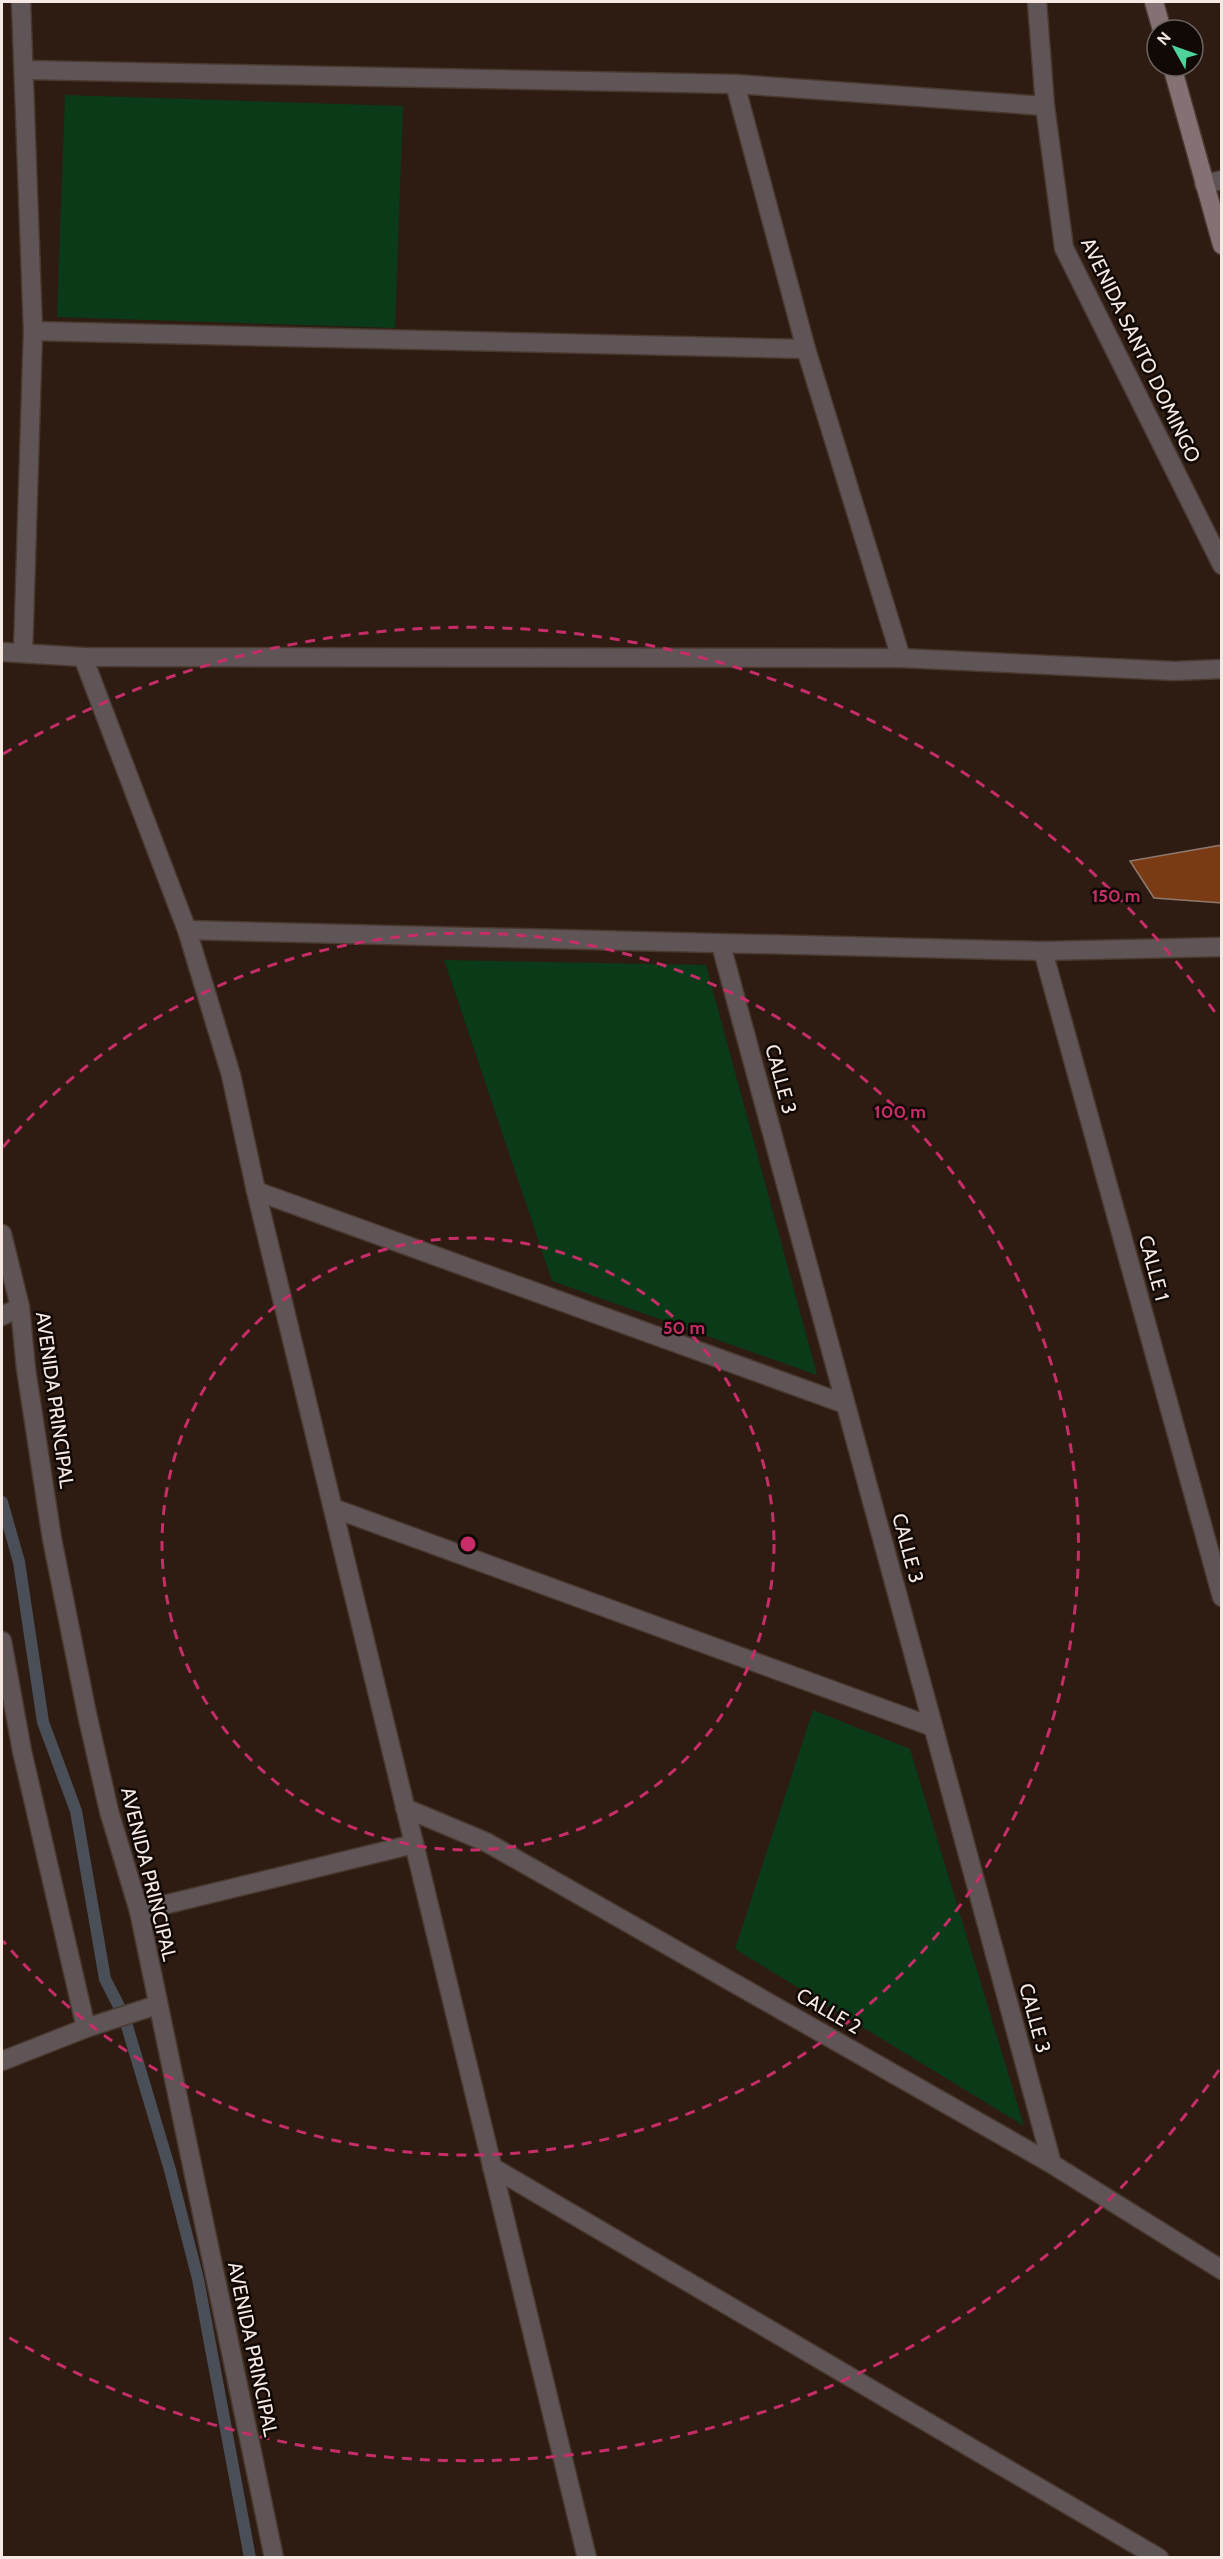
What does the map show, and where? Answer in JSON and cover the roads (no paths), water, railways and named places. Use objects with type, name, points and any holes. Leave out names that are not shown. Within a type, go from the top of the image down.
[{"type":"street","points":[[21,2],[33,331],[22,653]]},
{"type":"street","name":"AVENIDA SANTO DOMINGO","points":[[1037,2],[1045,106],[1064,248],[1221,565]]},
{"type":"street","points":[[1154,2],[1159,18]]},
{"type":"street","points":[[25,70],[735,84],[1045,106]]},
{"type":"street","points":[[1176,78],[1213,182],[1221,245]]},
{"type":"street","points":[[735,84],[806,349],[901,658]]},
{"type":"street","points":[[33,331],[806,349]]},
{"type":"street","points":[[2,652],[83,657],[901,658],[1175,671],[1221,669]]},
{"type":"street","points":[[83,657],[187,930],[231,1074],[256,1191],[587,2558]]},
{"type":"street","points":[[187,930],[721,945],[1043,951],[1221,947]]},
{"type":"street","name":"CALLE 3","points":[[721,945],[1052,2164]]},
{"type":"street","name":"CALLE 1","points":[[1043,951],[1221,1597]]},
{"type":"street","points":[[256,1191],[845,1404]]},
{"type":"street","name":"AVENIDA PRINCIPAL","points":[[2,1234],[21,1307],[26,1369],[52,1539],[109,1811],[139,1911],[274,2558]]},
{"type":"street","points":[[2,1316],[21,1307]]},
{"type":"street","points":[[333,1508],[933,1727]]},
{"type":"street","points":[[2,1641],[22,1751],[86,2028]]},
{"type":"street","name":"CALLE 2","points":[[405,1808],[486,1842],[1052,2164],[1221,2270]]},
{"type":"street","points":[[139,1911],[414,1844]]},
{"type":"street","points":[[2,2061],[86,2028],[157,2005]]},
{"type":"street","points":[[492,2167],[1159,2558]]},
{"type":"waterway","points":[[2,1502],[19,1562],[43,1722],[76,1811],[105,1979],[124,2016],[170,2170],[198,2279],[250,2558]]}]
